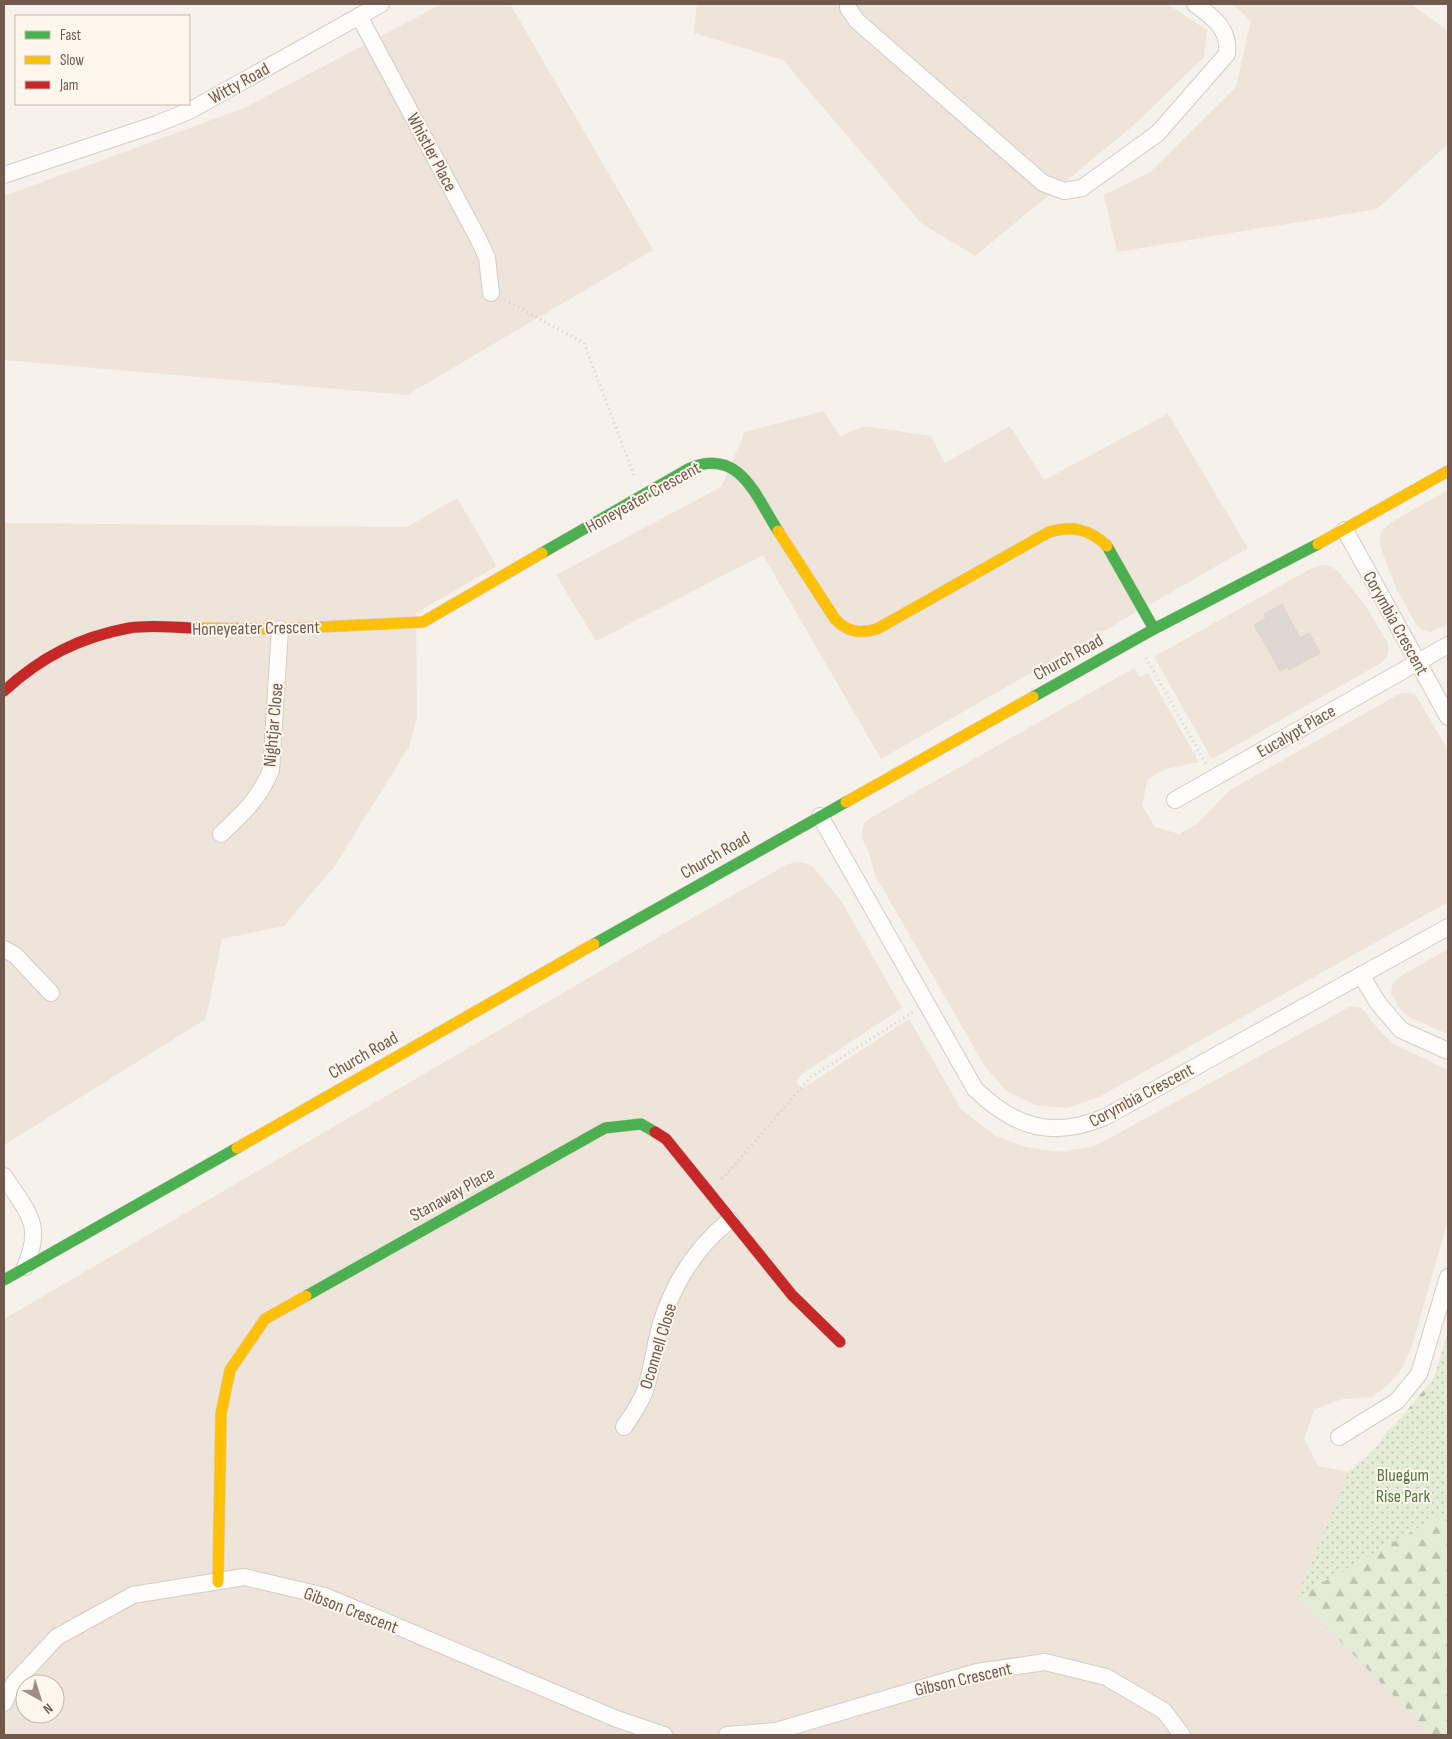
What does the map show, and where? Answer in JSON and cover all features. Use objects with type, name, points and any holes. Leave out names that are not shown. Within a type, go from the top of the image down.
[{"type":"street","name":"Witty Road","points":[[4,175],[157,124],[191,110],[381,4]]},
{"type":"street","points":[[848,4],[848,8],[857,21],[1043,183],[1064,191],[1082,188],[1158,133],[1227,54],[1228,43],[1219,22],[1195,4]]},
{"type":"street","name":"Whistler Place","points":[[359,16],[480,242],[487,258],[491,293]]},
{"type":"street","name":"Honeyeater Crescent","points":[[4,691],[26,671],[74,643],[109,632],[131,628],[280,629],[423,622],[700,464],[718,461],[732,466],[744,478],[837,623],[845,630],[866,633],[877,629],[1039,536],[1064,527],[1073,527],[1096,535],[1107,546],[1154,629]]},
{"type":"street","name":"Church Road","points":[[4,1280],[820,816],[1154,629],[1345,530],[1448,471]]},
{"type":"street","name":"Corymbia Crescent","points":[[1345,530],[1448,717]]},
{"type":"street","name":"Nightjar Close","points":[[221,834],[254,803],[264,787],[271,770],[280,629]]},
{"type":"street","name":"Eucalypt Place","points":[[1175,800],[1448,646]]},
{"type":"street","name":"Corymbia Crescent","points":[[820,816],[975,1089],[989,1102],[1022,1122],[1041,1127],[1065,1129],[1090,1123],[1448,927]]},
{"type":"street","points":[[4,949],[15,955],[52,993]]},
{"type":"street","points":[[1361,975],[1378,1004],[1401,1030],[1448,1051]]},
{"type":"street","name":"Stanaway Place","points":[[218,1582],[221,1414],[230,1370],[265,1319],[605,1128],[641,1124],[666,1138],[792,1295],[840,1342]]},
{"type":"street","points":[[4,1176],[31,1220],[35,1236],[33,1250],[25,1268]]},
{"type":"street","name":"Oconnell Close","points":[[624,1427],[639,1404],[645,1390],[666,1309],[695,1255],[708,1238],[730,1220]]},
{"type":"street","points":[[1339,1437],[1397,1400],[1419,1374],[1448,1276]]},
{"type":"street","name":"Gibson Crescent","points":[[4,1703],[14,1683],[56,1637],[132,1595],[244,1577],[324,1596],[617,1719],[664,1735]]},
{"type":"street","name":"Gibson Crescent","points":[[726,1735],[776,1731],[977,1672],[1045,1662],[1106,1677],[1164,1711],[1182,1735]]},
{"type":"path","points":[[491,293],[584,344],[642,497]]},
{"type":"path","points":[[1146,658],[1204,761]]},
{"type":"path","points":[[722,1179],[811,1078],[907,1015]]},
{"type":"shaded area","points":[[442,4],[510,4],[653,250],[407,395],[4,360],[4,196],[244,108]]},
{"type":"shaded area","points":[[697,4],[1167,4],[1207,30],[1204,57],[1134,125],[975,256],[921,223],[783,60],[694,33]]},
{"type":"shaded area","points":[[1232,4],[1411,4],[1448,31],[1448,144],[1377,209],[1117,252],[1104,195],[1150,172],[1236,87],[1251,21]]},
{"type":"shaded area","points":[[823,411],[841,436],[864,426],[931,436],[945,463],[1010,426],[1044,480],[1168,414],[1248,548],[881,759],[763,555],[596,641],[556,575],[721,487],[745,432]]},
{"type":"shaded area","points":[[1448,490],[1448,624],[1430,632],[1422,630],[1416,624],[1397,590],[1380,546],[1380,537],[1383,529],[1390,523]]},
{"type":"shaded area","points":[[457,498],[497,566],[416,613],[417,718],[409,747],[334,867],[284,926],[222,939],[206,1019],[4,1145],[4,523],[407,527]]},
{"type":"shaded area","points":[[1322,565],[1330,566],[1338,571],[1367,608],[1387,642],[1389,649],[1387,657],[1381,663],[1212,759],[1154,657],[1312,568]]},
{"type":"shaded area","points":[[1134,668],[1139,677],[1148,673],[1199,762],[1165,769],[1148,779],[1142,805],[1155,827],[1179,834],[1197,824],[1230,790],[1399,694],[1415,694],[1448,750],[1448,902],[1099,1097],[1067,1108],[1035,1105],[1006,1091],[984,1065],[875,875],[868,849],[862,839],[862,831],[865,822],[872,817]]},
{"type":"shaded area","points":[[796,862],[805,863],[813,867],[842,902],[902,1008],[802,1074],[796,1082],[802,1089],[909,1019],[961,1109],[996,1136],[1025,1147],[1060,1152],[1095,1146],[1351,1006],[1359,1007],[1366,1013],[1378,1029],[1394,1044],[1448,1070],[1448,1220],[1412,1346],[1403,1367],[1388,1385],[1372,1397],[1343,1399],[1315,1409],[1304,1439],[1318,1466],[1349,1472],[1298,1596],[1448,1735],[4,1735],[4,1319],[657,938],[788,864]]},
{"type":"shaded area","points":[[1448,949],[1448,1034],[1409,1017],[1399,1008],[1391,992],[1393,983],[1401,976]]},
{"type":"green space","name":"Bluegum Rise Park","points":[[1448,1332],[1448,1511],[1297,1597],[1349,1472],[1373,1453],[1388,1430],[1404,1419],[1421,1401],[1433,1381]]},
{"type":"green space","points":[[1448,1361],[1448,1735],[1432,1735],[1297,1597],[1349,1472],[1379,1444]]},
{"type":"building","points":[[1282,604],[1300,638],[1309,633],[1320,653],[1289,670],[1288,667],[1280,671],[1254,625],[1266,618],[1264,614]]},
{"type":"traffic: fast","points":[[542,553],[690,468],[707,463],[722,464],[744,478],[778,531]]},
{"type":"traffic: fast","points":[[1033,697],[1154,629],[1318,544]]},
{"type":"traffic: fast","points":[[1107,546],[1154,629]]},
{"type":"traffic: fast","points":[[594,944],[846,802]]},
{"type":"traffic: fast","points":[[306,1296],[605,1128],[641,1124],[655,1132]]},
{"type":"traffic: fast","points":[[4,1280],[237,1148]]},
{"type":"traffic: slow","points":[[1318,544],[1448,471]]},
{"type":"traffic: slow","points":[[778,531],[835,619],[844,627],[854,631],[877,629],[1049,532],[1065,529],[1080,530],[1101,540],[1107,546]]},
{"type":"traffic: slow","points":[[199,628],[280,629],[423,622],[542,553]]},
{"type":"traffic: slow","points":[[846,802],[1033,697]]},
{"type":"traffic: slow","points":[[237,1148],[594,944]]},
{"type":"traffic: slow","points":[[218,1582],[221,1414],[230,1370],[265,1319],[306,1296]]},
{"type":"traffic: jam","points":[[4,691],[47,658],[94,637],[137,627],[199,628]]},
{"type":"traffic: jam","points":[[655,1132],[666,1139],[792,1295],[840,1342]]}]
